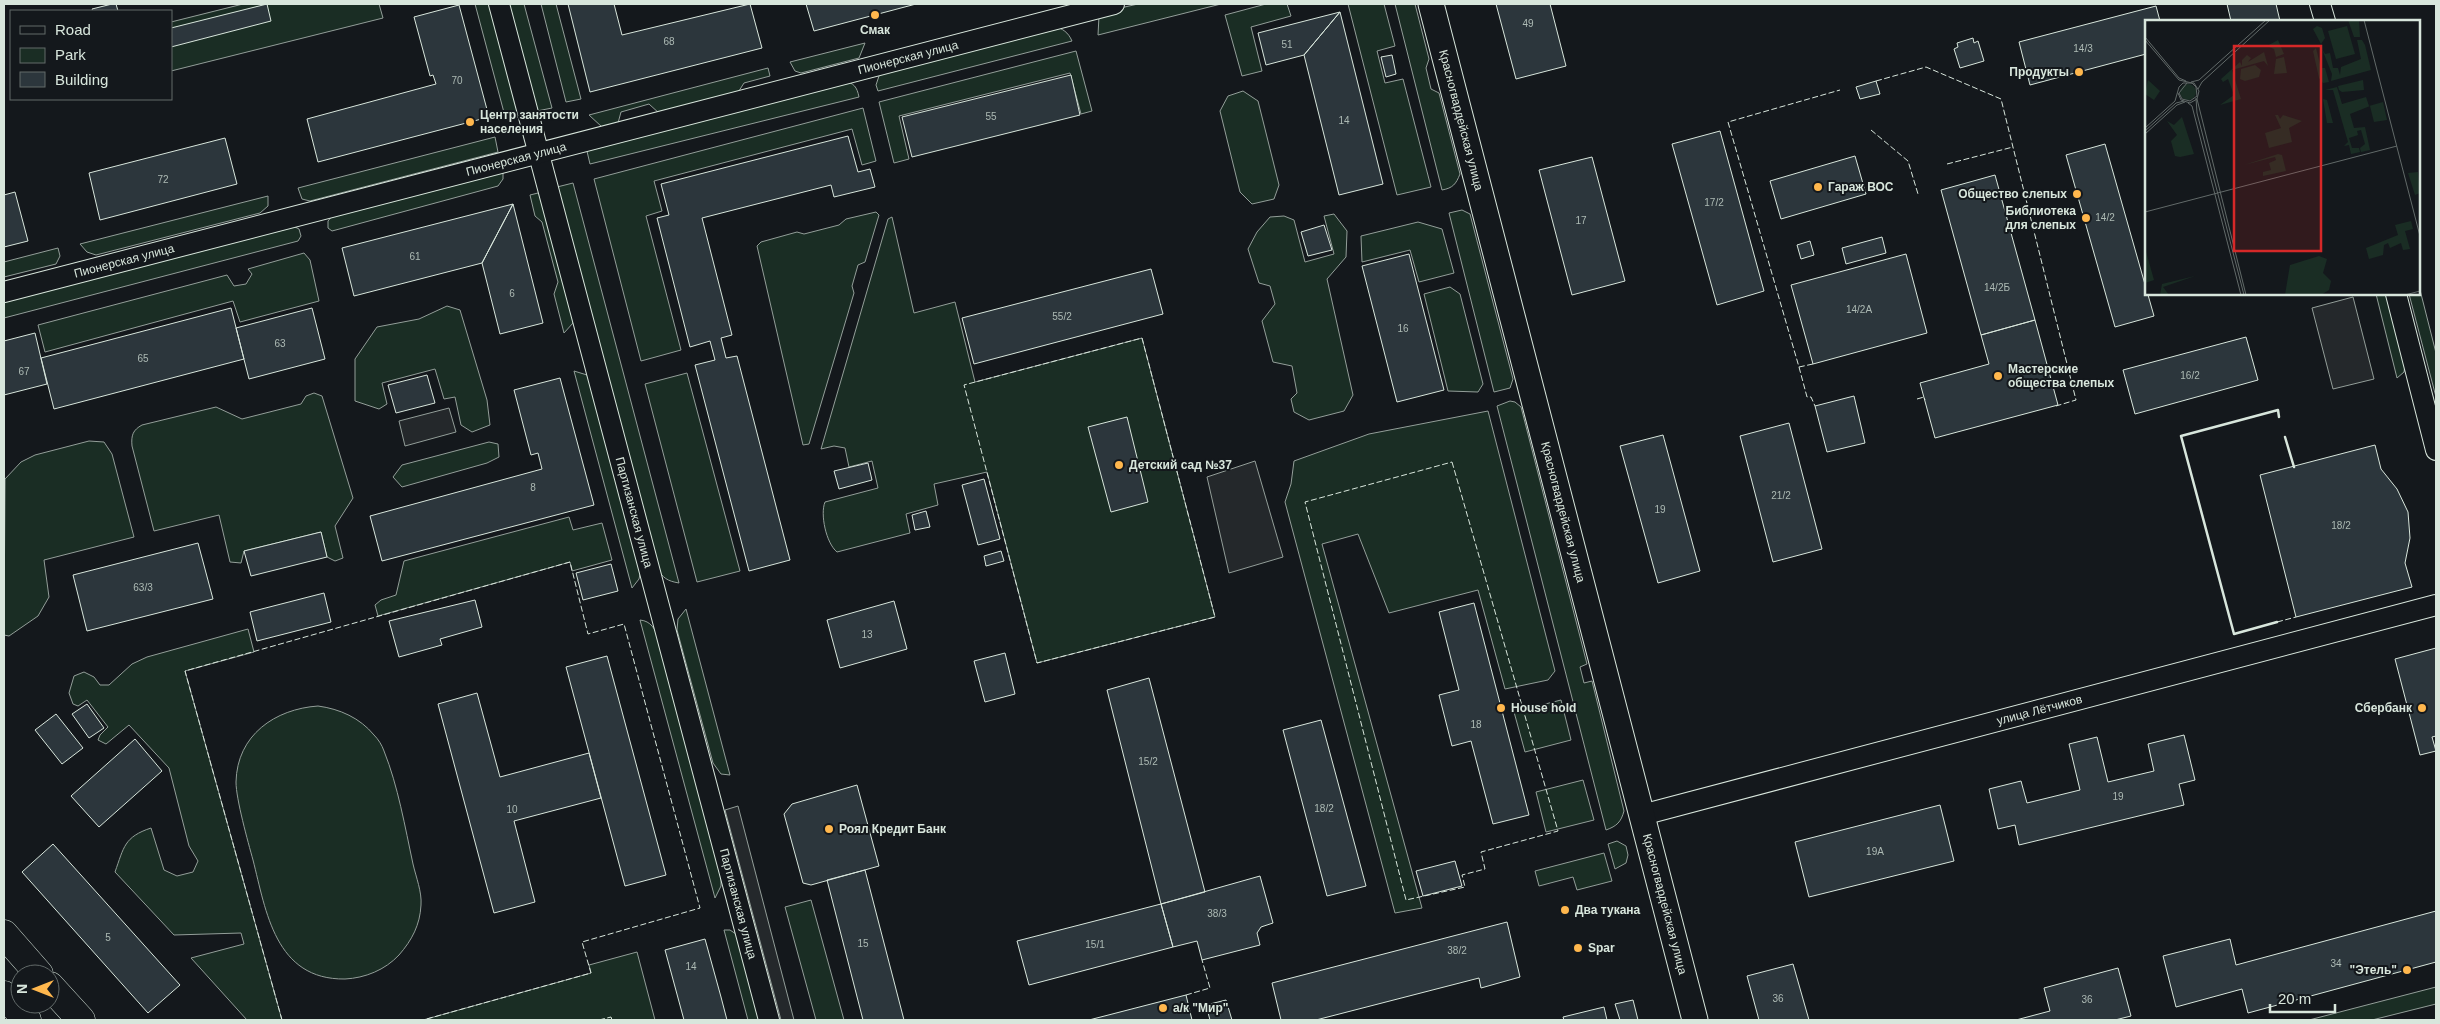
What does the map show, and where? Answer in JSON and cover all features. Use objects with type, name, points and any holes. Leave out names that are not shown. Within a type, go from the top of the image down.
[{"type":"main road","points":[[4,934],[30,964]]},
{"type":"main road","points":[[60,997],[81,1020]]},
{"type":"street","name":"Партизанская улица","points":[[499,4],[769,1020]]},
{"type":"street","name":"Пионерская улица","points":[[4,292],[1114,4]]},
{"type":"street","name":"Красногвардейская улица","points":[[1430,4],[1695,1020]]},
{"type":"street","points":[[2320,4],[2325,20]]},
{"type":"street","points":[[2396,295],[2436,450]]},
{"type":"street","name":"улица Лётчиков","points":[[1642,815],[2436,605]]},
{"type":"green space","points":[[243,4],[379,4],[383,18],[172,71],[172,22]]},
{"type":"green space","points":[[475,4],[491,4],[522,116],[506,120]]},
{"type":"green space","points":[[508,4],[524,4],[552,108],[537,111]]},
{"type":"green space","points":[[541,4],[556,4],[581,99],[566,102]]},
{"type":"green space","points":[[1138,4],[1221,4],[1098,35],[1099,16],[1107,11]]},
{"type":"green space","points":[[1266,4],[1287,4],[1291,16],[1251,27],[1262,71],[1242,76],[1225,15]]},
{"type":"green space","points":[[1348,4],[1384,4],[1395,46],[1377,51],[1385,83],[1403,79],[1431,187],[1397,195]]},
{"type":"green space","points":[[1395,4],[1415,4],[1429,59],[1426,68],[1431,89],[1439,93],[1460,174],[1454,185],[1446,189],[1442,190]]},
{"type":"green space","points":[[1054,26],[1065,31],[1072,41],[878,91],[876,85],[881,70]]},
{"type":"green space","points":[[865,43],[859,58],[801,73],[795,71],[790,62]]},
{"type":"green space","points":[[1076,51],[1092,111],[1081,114],[1070,73],[899,116],[909,159],[894,163],[879,102]]},
{"type":"green space","points":[[768,68],[770,76],[744,83],[737,94],[660,114],[649,104],[621,112],[618,123],[602,127],[589,115]]},
{"type":"green space","points":[[844,81],[854,86],[859,97],[590,164],[586,147]]},
{"type":"green space","points":[[1243,91],[1258,101],[1279,185],[1274,199],[1252,204],[1240,192],[1220,111],[1228,96]]},
{"type":"green space","points":[[863,108],[876,161],[862,165],[852,129],[654,181],[662,211],[646,216],[681,350],[641,361],[594,179]]},
{"type":"green space","points":[[495,137],[498,152],[310,201],[302,199],[298,188]]},
{"type":"green space","points":[[498,170],[503,173],[503,179],[498,186],[332,231],[328,228],[328,221],[333,215]]},
{"type":"green space","points":[[573,183],[679,583],[666,578],[657,568],[557,187]]},
{"type":"green space","points":[[542,192],[574,318],[573,323],[564,333],[554,294],[558,282],[542,222],[535,216],[530,195]]},
{"type":"green space","points":[[268,196],[268,206],[260,213],[96,255],[87,252],[80,244]]},
{"type":"green space","points":[[1462,210],[1470,214],[1513,379],[1510,388],[1494,392],[1449,213]]},
{"type":"green space","points":[[876,212],[879,215],[865,262],[858,265],[852,286],[854,293],[809,444],[803,445],[757,246],[761,242],[797,232],[804,234],[839,225],[846,219]]},
{"type":"green space","points":[[1334,214],[1347,231],[1346,257],[1327,279],[1353,395],[1344,411],[1309,420],[1294,412],[1291,399],[1297,393],[1292,366],[1273,362],[1262,321],[1275,304],[1270,286],[1259,283],[1248,249],[1257,232],[1270,217],[1284,216],[1294,220],[1305,262],[1334,254],[1324,216]]},
{"type":"green space","points":[[892,217],[914,313],[955,302],[975,382],[1142,338],[1215,617],[1037,663],[987,472],[934,484],[938,505],[906,514],[910,533],[837,552],[833,548],[825,528],[823,514],[825,502],[878,488],[872,461],[849,467],[845,448],[834,446],[821,449],[888,219]]},
{"type":"green space","points":[[1418,222],[1442,229],[1454,273],[1419,282],[1410,250],[1362,262],[1361,236]]},
{"type":"green space","points":[[293,226],[299,229],[301,236],[298,241],[4,318],[4,301]]},
{"type":"green space","points":[[58,248],[60,256],[56,264],[4,277],[4,262]]},
{"type":"green space","points":[[304,253],[310,260],[319,301],[240,322],[233,301],[45,352],[38,325],[227,275],[234,286],[246,284],[252,274],[248,269]]},
{"type":"green space","points":[[1450,287],[1460,294],[1483,384],[1478,392],[1448,391],[1424,294]]},
{"type":"green space","points":[[2420,290],[2436,353],[2436,397],[2409,295],[2420,295]]},
{"type":"green space","points":[[2376,295],[2387,295],[2405,365],[2404,372],[2397,378]]},
{"type":"green space","points":[[447,306],[460,310],[487,400],[490,425],[472,432],[461,425],[455,397],[444,399],[435,369],[382,383],[387,404],[379,409],[355,401],[355,359],[377,327],[419,319]]},
{"type":"green space","points":[[574,371],[587,375],[591,382],[641,570],[639,579],[632,588]]},
{"type":"green space","points":[[687,373],[740,571],[697,582],[645,384]]},
{"type":"green space","points":[[314,393],[322,396],[353,498],[335,526],[343,558],[335,561],[327,557],[321,532],[244,551],[241,563],[230,562],[219,515],[154,531],[132,446],[132,436],[136,429],[142,425],[216,407],[242,419],[301,404],[306,396]]},
{"type":"green space","points":[[1510,401],[1515,402],[1521,407],[1587,664],[1580,667],[1584,683],[1592,681],[1624,811],[1618,823],[1606,830],[1497,406]]},
{"type":"green space","points":[[1488,411],[1555,671],[1548,680],[1505,689],[1478,590],[1389,613],[1358,534],[1322,544],[1422,908],[1395,913],[1285,502],[1291,484],[1294,461],[1369,434]]},
{"type":"green space","points":[[89,441],[104,442],[112,454],[134,537],[44,560],[49,597],[38,616],[9,636],[4,635],[5,479],[21,462],[35,455]]},
{"type":"green space","points":[[489,442],[498,444],[499,457],[487,463],[402,487],[393,477],[402,465]]},
{"type":"green space","points":[[569,517],[573,530],[602,523],[612,560],[572,571],[570,562],[378,616],[375,605],[381,600],[396,595],[404,561]]},
{"type":"green space","points":[[686,609],[730,775],[721,774],[713,763],[677,630],[678,619]]},
{"type":"green space","points":[[640,620],[652,626],[659,639],[721,875],[721,886],[715,898]]},
{"type":"green space","points":[[248,629],[254,652],[185,671],[282,1020],[247,1020],[191,958],[244,944],[241,933],[174,935],[115,872],[123,849],[130,839],[142,831],[151,828],[164,870],[177,876],[193,872],[198,861],[189,846],[169,768],[129,725],[106,744],[98,740],[108,727],[87,700],[78,706],[73,704],[69,693],[74,676],[84,672],[94,677],[100,685],[109,685],[132,664],[147,657]]},
{"type":"green space","points":[[1561,700],[1571,740],[1525,752],[1514,712]]},
{"type":"green space","points":[[318,706],[334,709],[356,719],[381,744],[397,792],[421,895],[417,926],[399,955],[381,969],[367,975],[345,979],[321,976],[303,968],[289,955],[278,939],[269,920],[263,900],[243,821],[236,782],[238,765],[243,751],[251,738],[261,728],[273,719],[287,713],[302,708]]},
{"type":"green space","points":[[1583,780],[1594,820],[1546,832],[1536,792]]},
{"type":"green space","points":[[1617,841],[1626,846],[1628,855],[1626,863],[1615,869],[1608,844]]},
{"type":"green space","points":[[1604,853],[1612,881],[1577,890],[1573,877],[1539,886],[1535,871]]},
{"type":"green space","points":[[811,900],[844,1020],[816,1020],[785,907]]},
{"type":"green space","points":[[724,930],[730,930],[736,934],[761,1020],[748,1020]]},
{"type":"green space","points":[[637,952],[655,1020],[423,1020],[591,973],[589,965]]},
{"type":"green space","points":[[2436,987],[2436,1004],[2372,1020],[2309,1020]]},
{"type":"shaded area","points":[[2353,297],[2374,379],[2333,389],[2312,308]]},
{"type":"shaded area","points":[[449,408],[456,432],[405,446],[399,421]]},
{"type":"shaded area","points":[[1255,461],[1283,557],[1229,573],[1207,477]]},
{"type":"shaded area","points":[[738,806],[794,1020],[781,1020],[725,810]]},
{"type":"building","points":[[116,4],[118,10],[92,10]]},
{"type":"building","points":[[267,4],[271,21],[172,47],[172,28]]},
{"type":"building","points":[[568,4],[614,4],[622,35],[750,4],[762,48],[590,92]]},
{"type":"building","points":[[806,4],[916,4],[814,31]]},
{"type":"building","points":[[1496,4],[1550,4],[1566,66],[1516,79]]},
{"type":"building","points":[[2227,4],[2276,4],[2280,20],[2231,20]]},
{"type":"building","points":[[459,5],[489,117],[318,162],[307,119],[436,84],[433,75],[430,76],[414,17]]},
{"type":"building","points":[[2156,6],[2160,20],[2145,20],[2145,54],[2030,85],[2019,42]]},
{"type":"building","points":[[1340,12],[1304,55],[1266,65],[1258,33]]},
{"type":"building","points":[[1340,12],[1383,184],[1339,195],[1304,55]]},
{"type":"building","points":[[1973,38],[1974,43],[1978,41],[1984,61],[1960,68],[1954,49],[1958,47],[1957,43]]},
{"type":"building","points":[[1392,55],[1396,74],[1386,77],[1381,57]]},
{"type":"building","points":[[1071,75],[1080,115],[912,157],[902,117]]},
{"type":"building","points":[[1876,81],[1880,94],[1860,99],[1856,87]]},
{"type":"building","points":[[1720,131],[1764,291],[1717,305],[1672,144]]},
{"type":"building","points":[[848,136],[858,172],[870,169],[875,187],[834,197],[831,185],[702,218],[732,335],[721,338],[726,358],[737,356],[790,560],[749,571],[695,365],[715,360],[710,341],[690,347],[657,218],[669,215],[661,184]]},
{"type":"building","points":[[225,138],[237,184],[100,220],[89,173]]},
{"type":"building","points":[[2105,144],[2145,284],[2145,295],[2148,295],[2154,316],[2115,327],[2066,155]]},
{"type":"building","name":"Гараж ВОС","points":[[1855,156],[1866,194],[1781,219],[1770,181]]},
{"type":"building","points":[[1592,157],[1625,281],[1572,295],[1539,170]]},
{"type":"building","points":[[1995,175],[2035,320],[1981,335],[1941,190]]},
{"type":"building","points":[[15,192],[28,241],[4,247],[4,195]]},
{"type":"building","points":[[513,204],[482,263],[354,296],[342,248]]},
{"type":"building","points":[[513,204],[543,323],[500,334],[482,263]]},
{"type":"building","points":[[1324,225],[1332,250],[1308,256],[1301,232]]},
{"type":"building","points":[[1882,237],[1886,253],[1846,264],[1842,248]]},
{"type":"building","points":[[1810,241],[1814,255],[1801,259],[1797,245]]},
{"type":"building","points":[[1409,254],[1444,390],[1397,402],[1362,266]]},
{"type":"building","points":[[1906,254],[1927,333],[1813,364],[1791,285]]},
{"type":"building","points":[[1151,269],[1163,314],[974,364],[962,318]]},
{"type":"building","points":[[231,308],[244,359],[54,409],[41,358]]},
{"type":"building","points":[[312,308],[325,359],[249,379],[236,328]]},
{"type":"building","name":"Мастерские общества слепых","points":[[2035,320],[2058,405],[1935,438],[1920,383],[1989,364],[1981,335]]},
{"type":"building","points":[[35,333],[47,384],[4,395],[4,341]]},
{"type":"building","points":[[2246,337],[2258,380],[2135,414],[2123,370]]},
{"type":"building","points":[[427,375],[435,403],[396,413],[388,385]]},
{"type":"building","points":[[560,378],[594,505],[382,561],[370,516],[542,469],[538,453],[531,455],[514,390]]},
{"type":"building","points":[[1854,396],[1865,443],[1827,452],[1815,406]]},
{"type":"building","name":"Детский сад №37","points":[[1127,417],[1148,502],[1111,512],[1088,427]]},
{"type":"building","points":[[1789,423],[1822,549],[1773,562],[1740,436]]},
{"type":"building","points":[[1663,435],[1700,571],[1658,583],[1620,446]]},
{"type":"building","points":[[2375,445],[2381,469],[2397,489],[2408,512],[2410,538],[2405,563],[2412,587],[2296,617],[2260,475]]},
{"type":"building","points":[[868,463],[872,480],[839,489],[834,471]]},
{"type":"building","points":[[984,479],[1000,539],[978,545],[962,485]]},
{"type":"building","points":[[926,511],[930,527],[915,530],[912,515]]},
{"type":"building","points":[[321,532],[327,557],[251,576],[244,551]]},
{"type":"building","points":[[198,543],[213,599],[87,631],[73,575]]},
{"type":"building","points":[[1001,551],[1004,561],[986,566],[984,556]]},
{"type":"building","points":[[611,564],[618,591],[583,600],[576,573]]},
{"type":"building","points":[[324,593],[331,622],[257,641],[250,612]]},
{"type":"building","points":[[475,600],[482,627],[440,639],[442,645],[399,657],[389,621]]},
{"type":"building","points":[[894,601],[907,649],[840,668],[827,620]]},
{"type":"building","points":[[1474,603],[1529,815],[1493,824],[1471,741],[1452,746],[1439,695],[1459,690],[1439,612]]},
{"type":"building","name":"Сбербанк","points":[[2436,648],[2436,736],[2432,737],[2436,751],[2420,755],[2395,659]]},
{"type":"building","points":[[1005,653],[1015,694],[985,702],[974,661]]},
{"type":"building","points":[[607,656],[666,875],[625,886],[566,667]]},
{"type":"building","points":[[1149,678],[1205,892],[1161,904],[1107,690]]},
{"type":"building","points":[[477,693],[500,777],[589,753],[601,798],[514,821],[535,902],[494,913],[438,704]]},
{"type":"building","points":[[87,704],[104,728],[89,738],[72,714]]},
{"type":"building","points":[[56,714],[83,748],[62,764],[35,730]]},
{"type":"building","points":[[1321,720],[1366,886],[1327,896],[1283,730]]},
{"type":"building","points":[[2184,735],[2195,780],[2179,784],[2184,805],[2019,845],[2015,825],[1998,829],[1989,789],[2021,781],[2027,803],[2080,790],[2069,744],[2097,737],[2108,782],[2154,771],[2148,744]]},
{"type":"building","points":[[135,739],[162,771],[99,827],[71,796]]},
{"type":"building","name":"Роял Кредит Банк","points":[[857,785],[879,866],[811,885],[803,883],[784,814],[792,804]]},
{"type":"building","points":[[1940,805],[1954,861],[1809,897],[1795,842]]},
{"type":"building","points":[[53,844],[180,985],[148,1013],[22,872]]},
{"type":"building","points":[[1455,861],[1462,886],[1423,896],[1416,871]]},
{"type":"building","points":[[865,870],[904,1020],[863,1020],[827,880]]},
{"type":"building","points":[[1260,876],[1273,923],[1261,927],[1257,933],[1260,945],[1202,960],[1197,941],[1173,947],[1161,904]]},
{"type":"building","points":[[1161,904],[1173,947],[1029,985],[1017,941]]},
{"type":"building","points":[[2436,911],[2436,962],[2248,1013],[2242,989],[2176,1007],[2163,956],[2230,939],[2236,965]]},
{"type":"building","points":[[1507,922],[1520,977],[1481,988],[1479,978],[1316,1020],[1281,1020],[1272,983]]},
{"type":"building","points":[[705,939],[727,1020],[684,1020],[665,950]]},
{"type":"building","points":[[1793,964],[1809,1020],[1759,1020],[1747,976]]},
{"type":"building","points":[[2118,968],[2131,1016],[2115,1020],[2016,1020],[2050,1011],[2044,988]]},
{"type":"building","name":"а/к \"Мир\"","points":[[1186,995],[1192,1020],[1089,1020]]},
{"type":"building","points":[[1226,1000],[1232,1020],[1210,1020],[1206,1005]]},
{"type":"building","points":[[1633,1000],[1638,1020],[1620,1020],[1615,1004]]},
{"type":"building","points":[[1604,1007],[1607,1020],[1564,1020],[1563,1017]]},
{"type":"fence","points":[[1876,81],[1926,67],[2001,99],[2076,400],[2056,406]]},
{"type":"fence","points":[[1813,364],[1799,367],[1728,122],[1840,90]]},
{"type":"fence","points":[[1871,130],[1908,161],[1918,194]]},
{"type":"fence","points":[[1947,164],[2013,147]]},
{"type":"fence","points":[[1142,338],[1215,617],[1037,663],[964,385],[1142,338]]},
{"type":"fence","points":[[1799,367],[1807,397],[1811,397],[1815,406]]},
{"type":"fence","points":[[1917,399],[1924,397],[1925,400]]},
{"type":"fence","points":[[1452,462],[1558,831],[1481,852],[1485,869],[1462,875],[1465,887],[1406,900],[1305,502],[1452,462]]},
{"type":"fence","points":[[282,1020],[185,671],[570,562],[588,634],[624,624],[700,908],[582,942],[591,973],[423,1020]]},
{"type":"fence","points":[[2277,622],[2296,617]]},
{"type":"fence","points":[[1186,995],[1210,988],[1202,960]]},
{"type":"fence","points":[[599,1020],[611,1017],[612,1020]]},
{"type":"wall","points":[[2277,622],[2234,634],[2181,436],[2278,410],[2279,417]]},
{"type":"wall","points":[[2285,437],[2294,467]]},
{"type":"place","name":"Смак","points":[[875,15]]},
{"type":"place","name":"Продукты","points":[[2079,72]]},
{"type":"place","name":"Центр занятости населения","points":[[470,122]]},
{"type":"place","name":"Гараж ВОС","points":[[1818,187]]},
{"type":"place","name":"Общество слепых","points":[[2077,194]]},
{"type":"place","name":"Библиотека для слепых","points":[[2086,218]]},
{"type":"place","name":"Мастерские общества слепых","points":[[1998,376]]},
{"type":"place","name":"Детский сад №37","points":[[1119,465]]},
{"type":"place","name":"House hold","points":[[1501,708]]},
{"type":"place","name":"Сбербанк","points":[[2422,708]]},
{"type":"place","name":"Роял Кредит Банк","points":[[829,829]]},
{"type":"place","name":"Два тукана","points":[[1565,910]]},
{"type":"place","name":"Spar","points":[[1578,948]]},
{"type":"place","name":"\"Этель\"","points":[[2407,970]]},
{"type":"place","name":"а/к \"Мир\"","points":[[1163,1008]]}]
